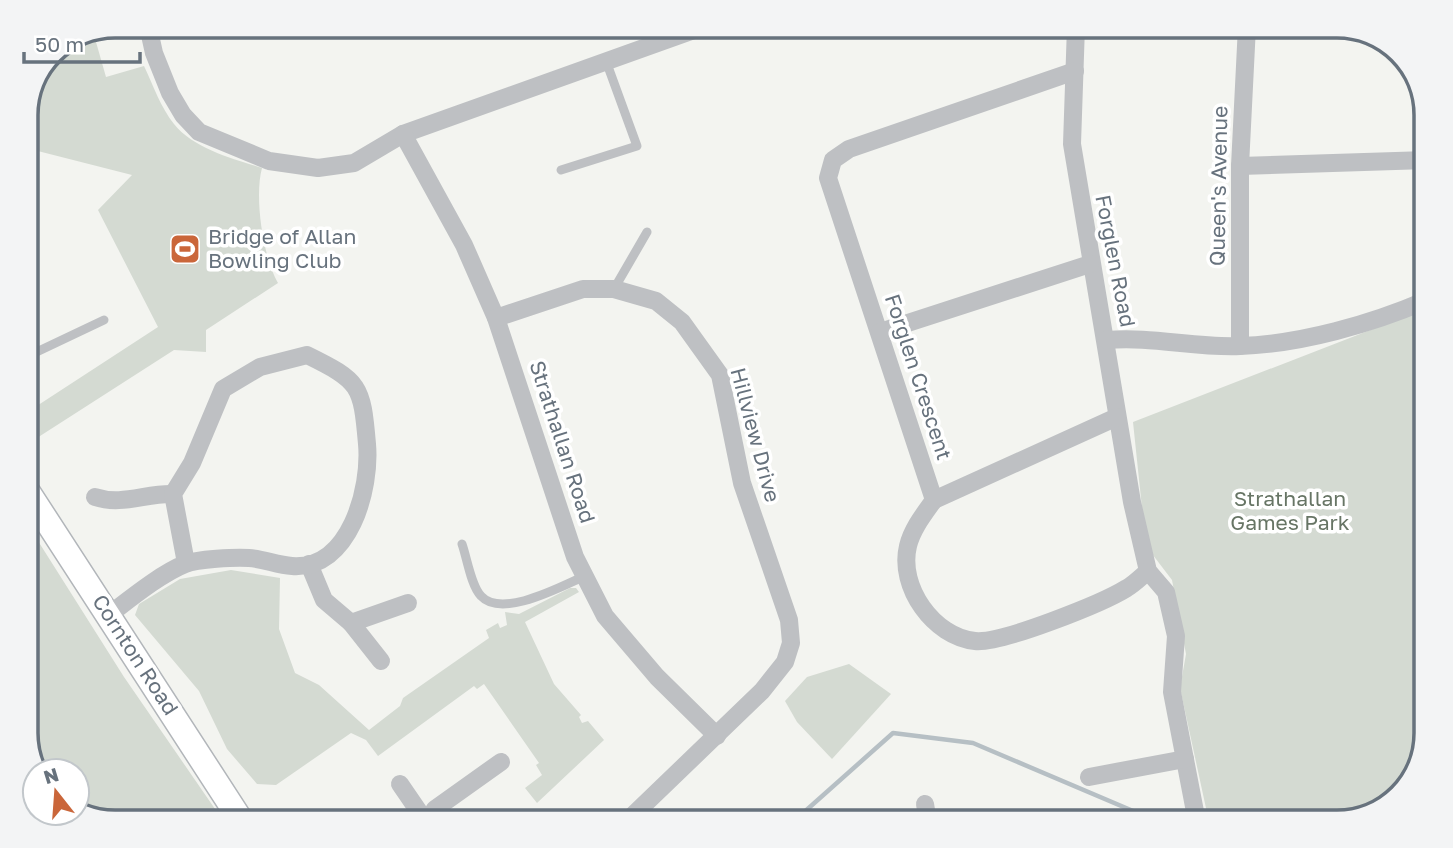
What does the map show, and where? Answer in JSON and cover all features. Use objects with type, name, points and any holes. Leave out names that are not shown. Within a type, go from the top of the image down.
[{"type":"main road","name":"Cornton Road","points":[[39,508],[110,614],[234,810]]},
{"type":"street","points":[[151,38],[154,53],[183,115],[199,132],[245,154],[318,168],[354,163],[403,134],[671,38]]},
{"type":"street","name":"Forglen Road","points":[[1076,38],[1072,144],[1090,264],[1107,340],[1132,502],[1148,571]]},
{"type":"street","name":"Queen's Avenue","points":[[1240,346],[1240,166],[1246,38]]},
{"type":"street","name":"Forglen Crescent","points":[[934,500],[828,178],[833,160],[849,149],[1075,71]]},
{"type":"street","name":"Strathallan Road","points":[[403,134],[464,245],[496,318],[575,557],[605,616],[657,677],[717,736]]},
{"type":"street","points":[[1240,166],[1414,160]]},
{"type":"street","points":[[880,332],[1090,264]]},
{"type":"street","name":"Hillview Drive","points":[[496,318],[583,289],[614,289],[656,301],[682,322],[720,375],[742,483],[789,621],[790,643],[785,662],[762,691],[639,810]]},
{"type":"street","points":[[1107,340],[1240,346],[1339,330],[1388,317],[1414,306]]},
{"type":"street","points":[[110,614],[186,563],[247,558],[293,566],[309,564],[330,552],[348,535],[357,514],[369,460],[364,405],[348,376],[307,355],[260,367],[223,389],[192,463],[173,494],[186,563]]},
{"type":"street","points":[[1117,417],[934,500],[919,521],[908,544],[906,558],[910,581],[921,607],[939,626],[956,636],[975,641],[1006,639],[1127,589],[1148,571],[1166,592],[1176,636],[1172,692],[1195,810]]},
{"type":"street","points":[[95,497],[118,501],[150,494],[173,494]]},
{"type":"street","points":[[309,564],[324,600],[351,623],[381,661]]},
{"type":"street","points":[[351,623],[408,603]]},
{"type":"street","points":[[1089,777],[1185,759]]},
{"type":"street","points":[[434,810],[501,762]]},
{"type":"street","points":[[400,783],[419,810]]},
{"type":"lane","points":[[561,170],[637,146],[606,61]]},
{"type":"lane","points":[[614,289],[647,232]]},
{"type":"lane","points":[[39,350],[104,320]]},
{"type":"lane","points":[[462,544],[480,596],[490,602],[517,603],[585,576]]},
{"type":"green space","points":[[96,41],[106,77],[144,66],[165,111],[182,133],[203,147],[262,168],[259,195],[261,227],[268,258],[278,283],[206,330],[206,352],[174,350],[39,437],[39,405],[158,327],[98,210],[132,175],[39,151],[39,111],[46,81],[61,61],[86,44]]},
{"type":"green space","name":"Strathallan Games Park","points":[[1414,313],[1414,742],[1404,771],[1384,794],[1367,804],[1337,810],[1206,810],[1180,688],[1186,654],[1172,580],[1146,546],[1133,422]]},
{"type":"green space","points":[[39,543],[124,677],[216,810],[116,810],[91,806],[91,757],[43,757],[40,747]]},
{"type":"green space","points":[[231,570],[280,578],[279,629],[295,673],[319,685],[369,730],[400,706],[403,698],[489,638],[486,630],[498,623],[500,628],[507,625],[505,612],[519,614],[570,588],[576,588],[579,592],[525,622],[554,684],[581,715],[579,717],[582,723],[588,721],[604,740],[537,803],[525,788],[542,775],[536,765],[539,763],[484,684],[477,689],[474,686],[378,756],[366,740],[351,733],[276,785],[257,784],[227,749],[199,691],[135,615],[139,604],[180,579]]},
{"type":"green space","points":[[849,664],[891,694],[832,759],[797,722],[785,701],[807,677]]},
{"type":"waterway","points":[[806,810],[893,733],[973,743],[1131,810]]},
{"type":"place","name":"Bridge of Allan Bowling Club","points":[[185,249]]}]
